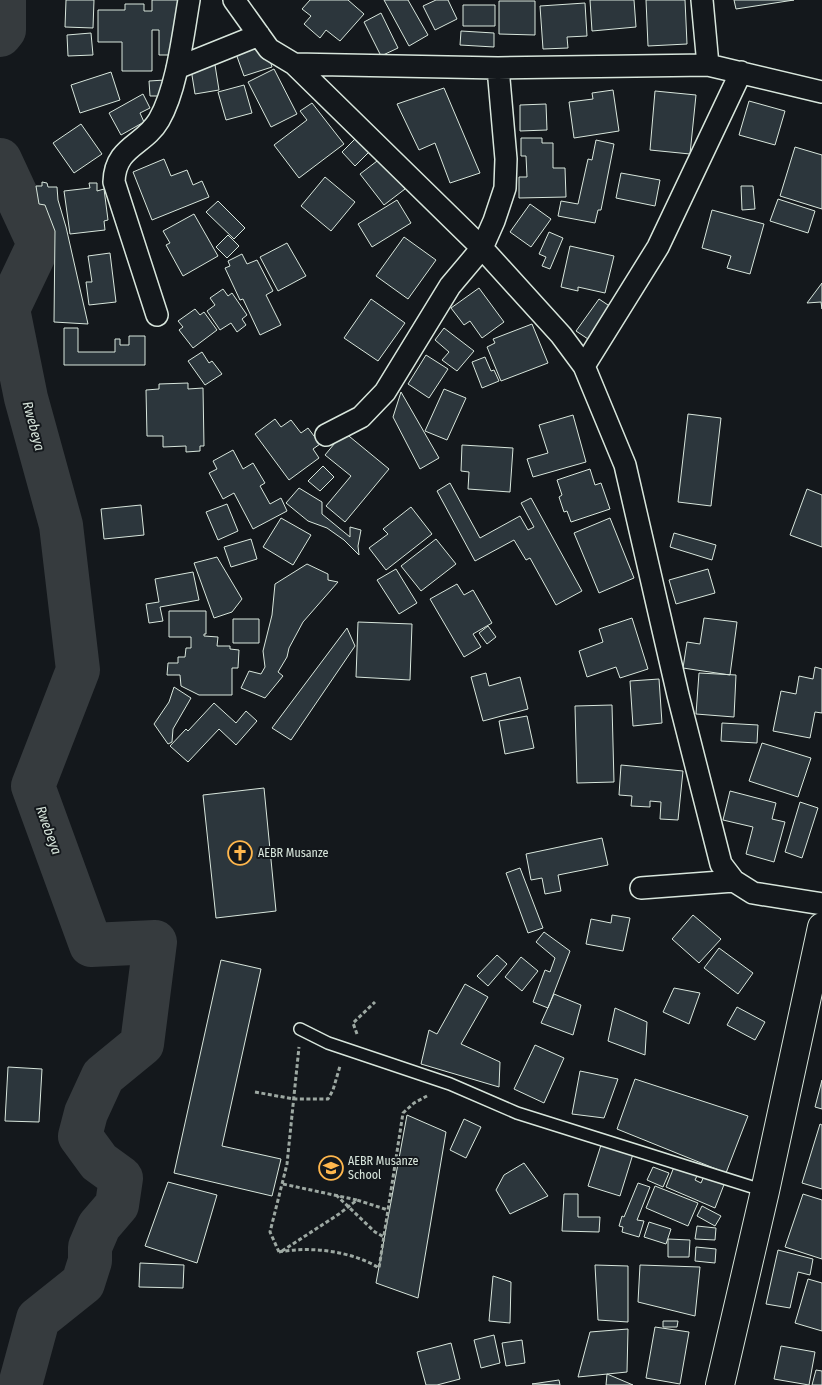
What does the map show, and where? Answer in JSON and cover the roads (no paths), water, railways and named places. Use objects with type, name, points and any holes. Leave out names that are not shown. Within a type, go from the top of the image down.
[{"type":"main road","points":[[720,1385],[765,1191],[822,927]]},
{"type":"street","points":[[157,315],[114,182],[114,173],[122,154],[138,142],[159,120],[177,68],[189,0]]},
{"type":"street","points":[[234,0],[269,49],[294,64],[482,248],[560,335],[584,366],[624,465],[678,695],[721,864],[734,881],[753,893],[822,904]]},
{"type":"street","points":[[702,0],[708,65]]},
{"type":"street","points":[[177,68],[259,35]]},
{"type":"street","points":[[294,64],[498,68],[708,65],[822,92]]},
{"type":"street","points":[[326,435],[361,417],[385,392],[450,286],[482,248],[494,221],[505,188],[506,159],[498,68]]},
{"type":"street","points":[[584,366],[658,248],[741,72]]},
{"type":"street","points":[[641,888],[734,881]]},
{"type":"lane","points":[[300,1029],[328,1043],[450,1084],[517,1113],[765,1191]]},
{"type":"waterway","name":"Rwebeya","points":[[0,35],[4,30],[4,0]]},
{"type":"waterway","name":"Rwebeya","points":[[0,160],[39,244],[8,309],[26,398],[61,525],[78,670],[33,786],[91,945],[155,942],[142,1044],[103,1076],[86,1113],[80,1136],[99,1162],[121,1178],[117,1205],[99,1226],[90,1247],[90,1261],[83,1283],[38,1319],[20,1385]]},
{"type":"place","name":"AEBR Musanze","points":[[240,853]]},
{"type":"place","name":"AEBR Musanze School","points":[[331,1168]]}]
